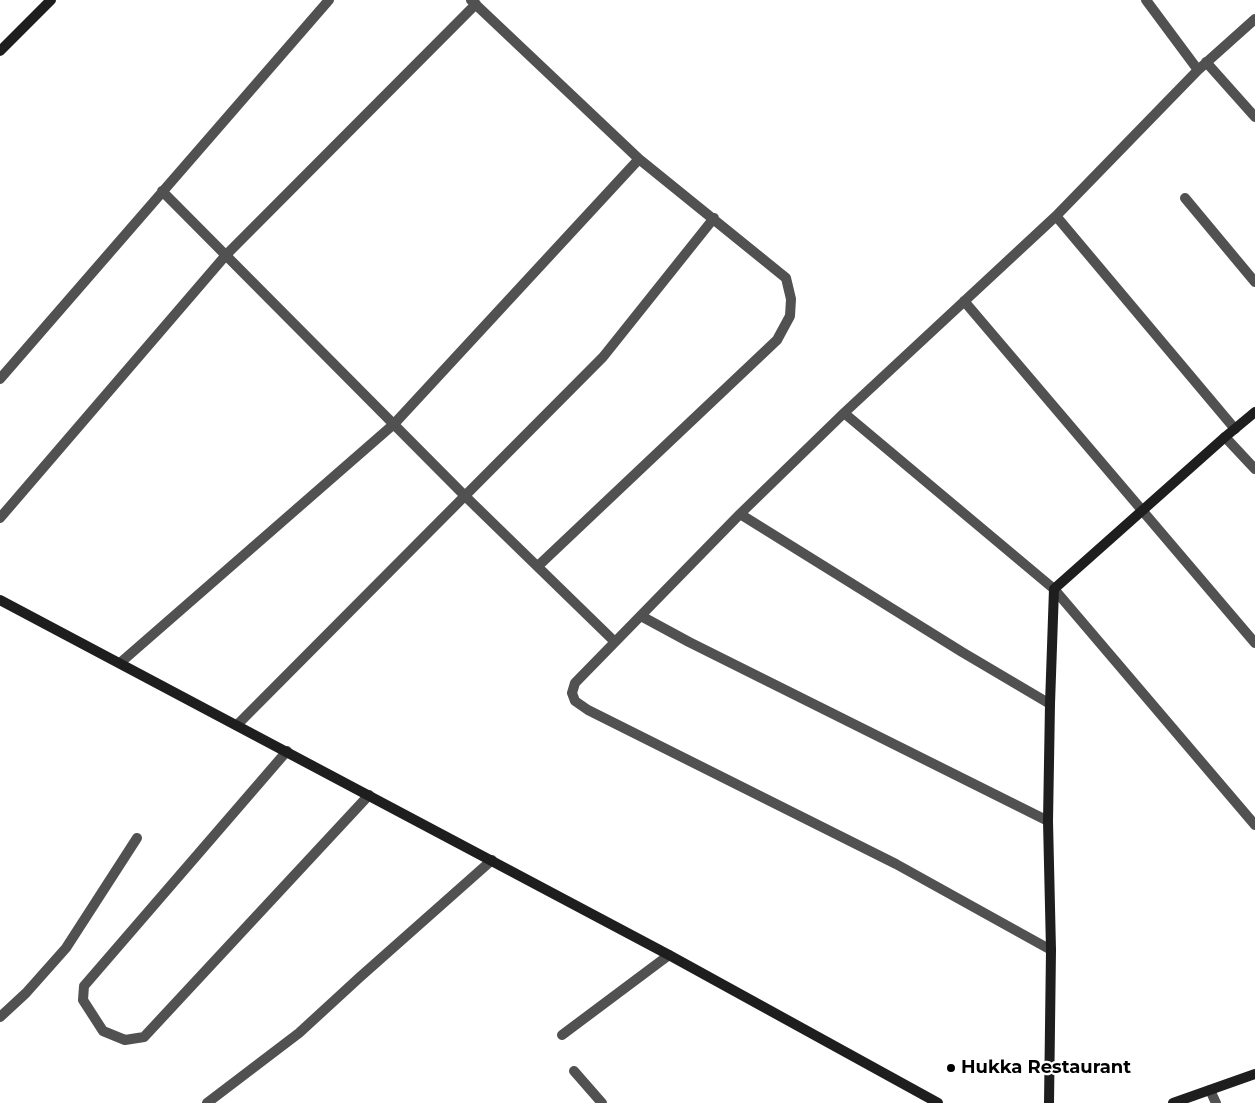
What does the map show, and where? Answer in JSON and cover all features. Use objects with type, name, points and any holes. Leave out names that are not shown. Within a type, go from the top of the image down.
[{"type":"street","points":[[0,51],[50,0]]},
{"type":"street","points":[[0,379],[329,0]]},
{"type":"street","points":[[1146,0],[1198,70]]},
{"type":"street","points":[[0,518],[226,255],[474,2],[639,159],[786,278],[791,299],[790,316],[777,340],[538,566]]},
{"type":"street","points":[[1050,950],[896,864],[588,710],[575,702],[572,693],[575,683],[740,514],[844,413],[1056,216],[1206,62],[1255,19]]},
{"type":"street","points":[[1206,62],[1255,117]]},
{"type":"street","points":[[120,663],[394,424],[639,159]]},
{"type":"street","points":[[162,191],[465,496],[615,642]]},
{"type":"street","points":[[1184,198],[1255,282]]},
{"type":"street","points":[[1056,216],[1235,429]]},
{"type":"street","points":[[237,725],[603,357],[714,218]]},
{"type":"street","points":[[964,301],[1255,643]]},
{"type":"street","points":[[1049,1103],[1050,950],[1048,822],[1054,589],[1255,412]]},
{"type":"street","points":[[844,413],[1054,589],[1255,825]]},
{"type":"street","points":[[1225,437],[1255,469]]},
{"type":"street","points":[[740,514],[962,652],[1050,704]]},
{"type":"street","points":[[0,600],[492,860],[938,1103]]},
{"type":"street","points":[[641,616],[689,642],[1048,822]]},
{"type":"street","points":[[287,751],[84,986],[83,1000],[103,1030],[125,1040],[144,1037],[369,795]]},
{"type":"street","points":[[0,1017],[26,994],[66,948],[137,838]]},
{"type":"street","points":[[207,1103],[300,1033],[492,860]]},
{"type":"street","points":[[562,1035],[669,955]]},
{"type":"street","points":[[574,1071],[602,1103]]},
{"type":"street","points":[[1173,1103],[1255,1074]]},
{"type":"street","points":[[1210,1090],[1216,1103]]},
{"type":"place","name":"Hukka Restaurant","points":[[951,1068]]}]
